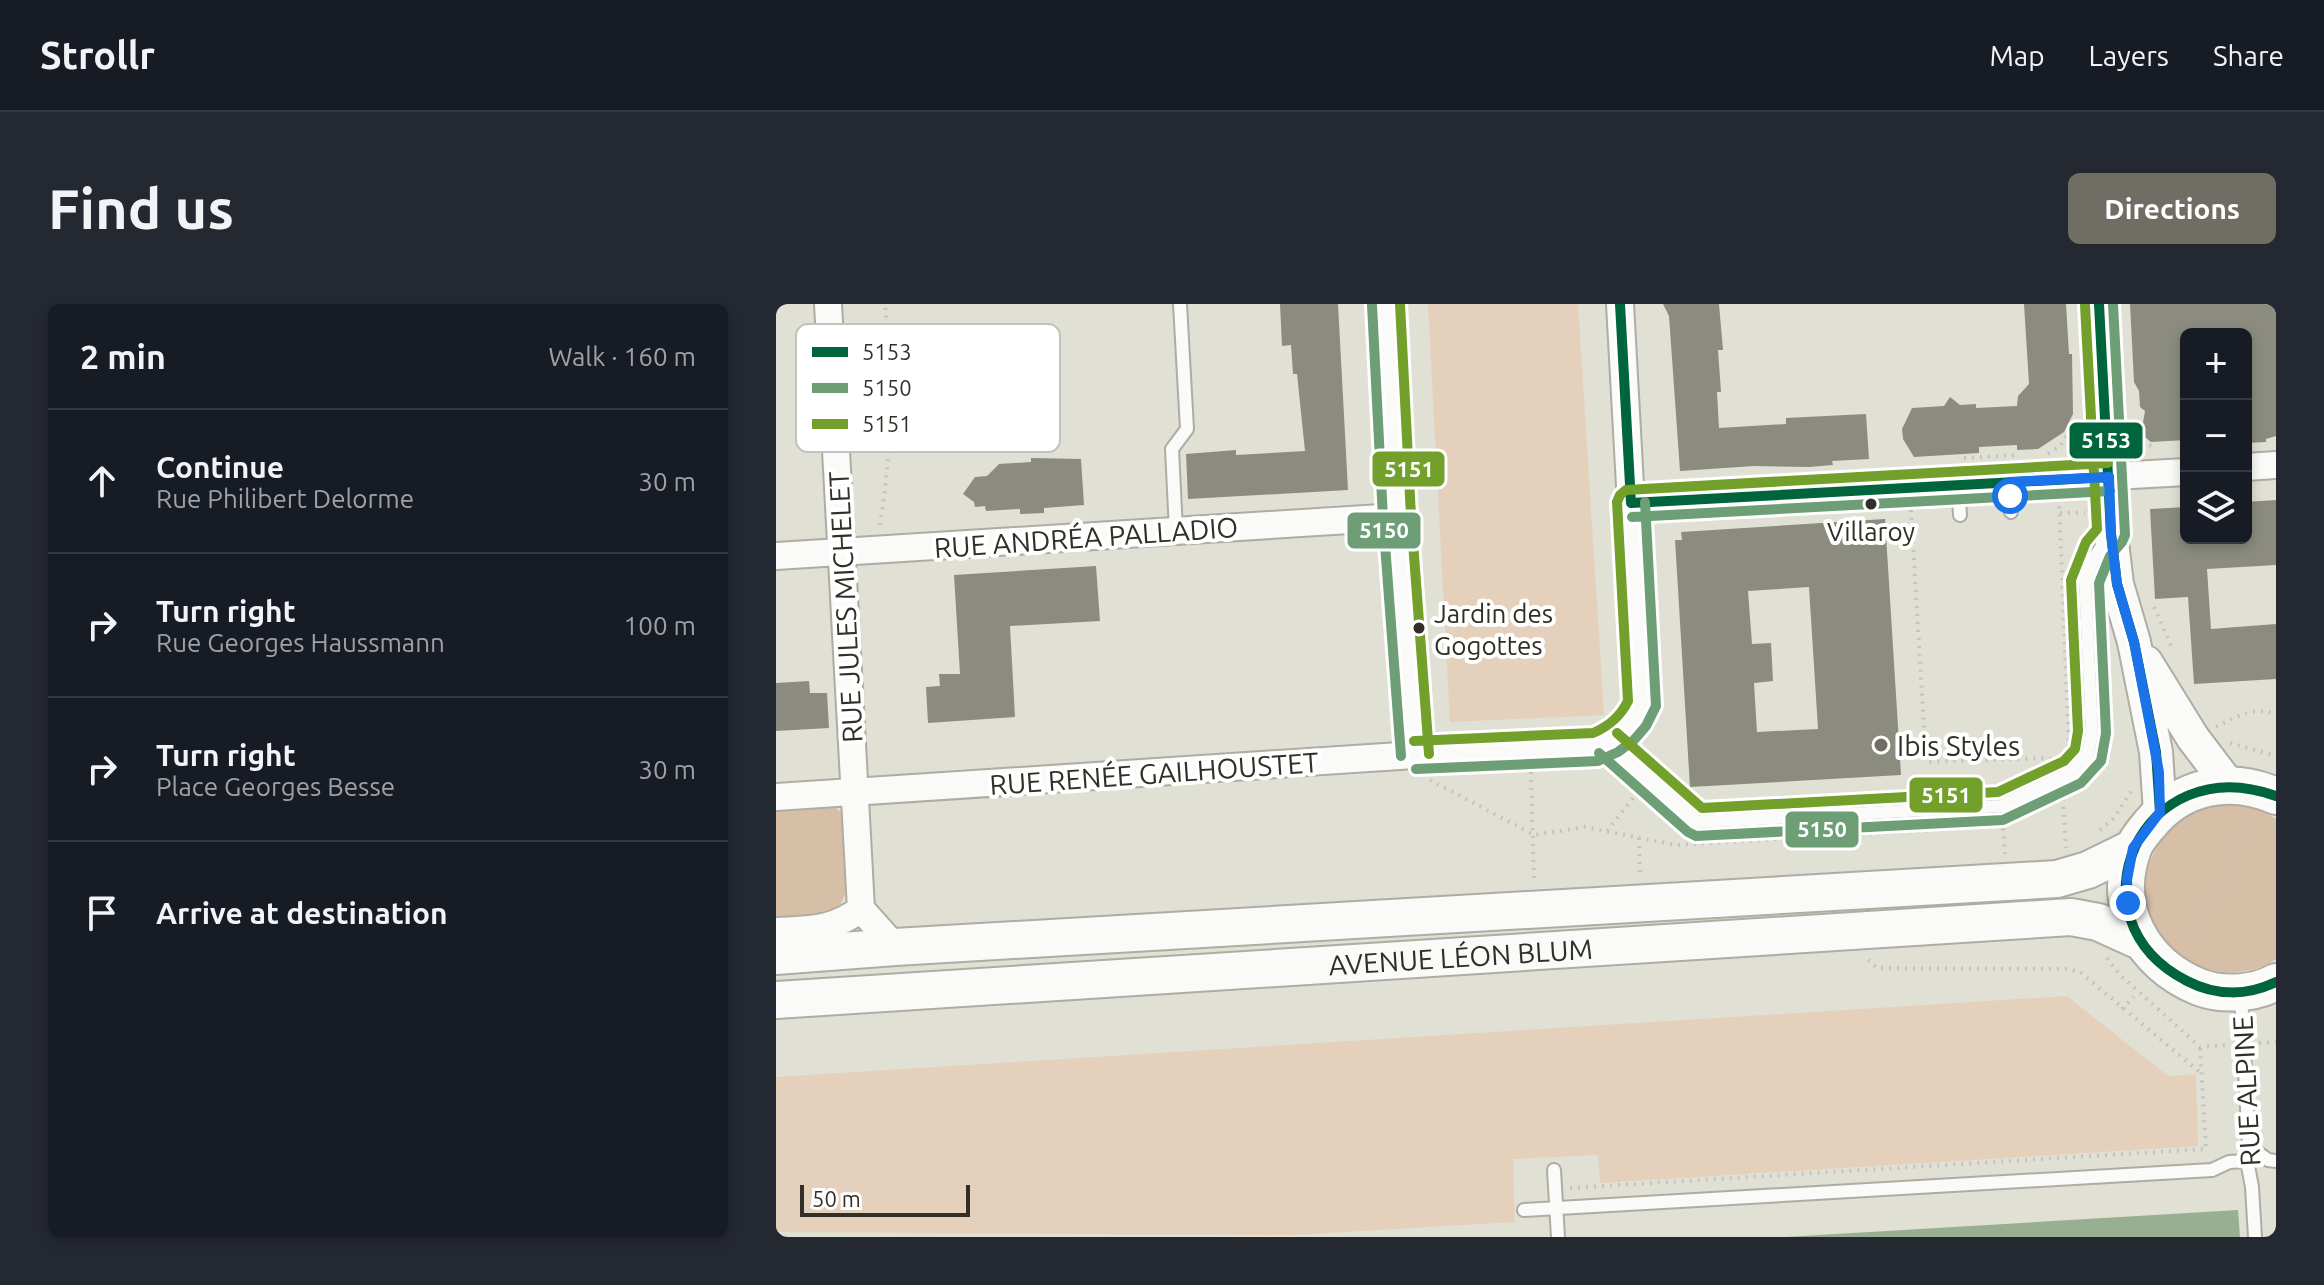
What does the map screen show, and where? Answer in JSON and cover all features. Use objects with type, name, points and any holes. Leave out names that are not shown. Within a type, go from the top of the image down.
[{"type":"main road","points":[[2276,796],[2258,788],[2228,784],[2203,788],[2180,798],[2160,812],[2133,848],[2127,880],[2128,903],[2140,941],[2150,955],[2176,977],[2207,990],[2241,992],[2276,982]]},
{"type":"main road","name":"AVENUE LÉON BLUM","points":[[776,956],[2057,879],[2088,870],[2133,848]]},
{"type":"main road","name":"AVENUE LÉON BLUM","points":[[776,1000],[2071,917],[2098,922],[2140,941]]},
{"type":"street","name":"RUE JULES MICHELET","points":[[828,304],[829,324]]},
{"type":"street","points":[[1386,304],[1397,517],[1421,767]]},
{"type":"street","points":[[1608,743],[1630,725],[1642,704],[1620,304]]},
{"type":"street","points":[[2099,304],[2111,534],[2117,584],[2134,642],[2156,752],[2160,812]]},
{"type":"street","name":"RUE JULES MICHELET","points":[[837,452],[861,909]]},
{"type":"street","points":[[2252,467],[2276,465]]},
{"type":"street","points":[[1631,503],[2180,472]]},
{"type":"street","name":"RUE ANDRÉA PALLADIO","points":[[776,556],[1397,517]]},
{"type":"street","points":[[2134,642],[2193,738],[2228,784]]},
{"type":"street","name":"RUE RENÉE GAILHOUSTET","points":[[776,797],[1531,760],[1608,743]]},
{"type":"street","points":[[776,931],[826,929],[861,909],[895,947]]},
{"type":"lane","points":[[1176,531],[1172,449],[1187,429],[1180,304]]},
{"type":"lane","points":[[2009,482],[2011,512]]},
{"type":"lane","points":[[1958,485],[1960,515]]},
{"type":"lane","points":[[1608,743],[1697,822],[2001,806],[2073,772],[2088,755],[2092,732],[2085,581],[2098,549],[2111,534]]},
{"type":"lane","name":"RUE ALPINE","points":[[2241,992],[2249,1146],[2247,1161],[2255,1237]]},
{"type":"lane","points":[[2249,1146],[2268,1160],[2276,1161]]},
{"type":"lane","points":[[1524,1210],[2212,1170],[2229,1162],[2247,1161]]},
{"type":"lane","points":[[1554,1170],[1563,1208],[1558,1237]]},
{"type":"path","points":[[885,304],[886,324]]},
{"type":"path","points":[[2125,426],[2137,425],[2140,440],[2155,447],[2156,461]]},
{"type":"path","points":[[2050,453],[2060,446],[2072,427],[2087,427]]},
{"type":"path","points":[[882,550],[879,531],[888,452]]},
{"type":"path","points":[[1910,502],[1926,762],[2057,760],[2069,746],[2059,493]]},
{"type":"path","points":[[2060,513],[2085,513]]},
{"type":"path","points":[[2149,598],[2176,657]]},
{"type":"path","points":[[2215,736],[2209,730],[2241,713],[2276,714]]},
{"type":"path","points":[[2229,743],[2276,756]]},
{"type":"path","points":[[1531,760],[1534,882]]},
{"type":"path","points":[[1421,767],[1534,835],[1585,827],[1676,845],[2003,826],[2005,854]]},
{"type":"path","points":[[2096,833],[2113,819],[2137,781]]},
{"type":"path","points":[[1607,831],[1638,792]]},
{"type":"path","points":[[2063,799],[2066,851],[2077,845]]},
{"type":"path","points":[[2182,942],[2235,863],[2249,819]]},
{"type":"path","points":[[1639,838],[1640,877]]},
{"type":"path","points":[[1563,1208],[1569,1188],[2206,1149],[2200,1047],[2119,974],[2101,951]]},
{"type":"path","points":[[1867,959],[1877,968],[2068,969],[2080,972],[2202,1074]]},
{"type":"path","points":[[2122,1009],[2134,997]]},
{"type":"shaded area","name":"Jardin des Gogottes","points":[[1428,304],[1578,304],[1604,715],[1450,722]]},
{"type":"shaded area","points":[[2234,803],[2262,810],[2276,819],[2276,959],[2260,967],[2226,972],[2193,963],[2165,942],[2148,911],[2145,893],[2152,857],[2172,827],[2203,808]]},
{"type":"shaded area","points":[[836,808],[845,816],[849,868],[840,905],[832,913],[821,917],[776,924],[776,811]]},
{"type":"shaded area","points":[[2067,996],[2168,1076],[2196,1074],[2198,1146],[1600,1183],[1598,1155],[1513,1159],[1515,1222],[1293,1235],[776,1232],[776,1077]]},
{"type":"shaded area","points":[[2238,1210],[2240,1237],[1785,1237]]},
{"type":"building","points":[[1280,304],[1338,304],[1348,490],[1188,499],[1186,454],[1236,450],[1236,455],[1305,451],[1291,345],[1282,346]]},
{"type":"building","points":[[1663,304],[1719,304],[1723,350],[1718,350],[1721,392],[1717,392],[1719,428],[1786,424],[1786,418],[1866,414],[1869,459],[1832,461],[1833,465],[1809,467],[1754,466],[1680,471],[1669,316]]},
{"type":"building","points":[[2024,304],[2066,304],[2069,354],[2072,354],[2073,414],[2064,432],[2038,449],[2017,450],[2017,445],[1979,447],[1979,453],[1914,457],[1903,439],[1902,429],[1912,408],[1944,406],[1950,397],[1960,405],[1976,404],[1976,408],[2017,406],[2018,396],[2029,384]]},
{"type":"building","points":[[2130,304],[2276,304],[2276,436],[2266,439],[2266,442],[2252,443],[2252,328],[2180,328],[2180,440],[2151,442],[2141,434],[2145,411],[2140,407],[2139,391],[2134,382]]},
{"type":"building","points":[[1031,458],[1081,459],[1084,505],[1044,508],[1044,513],[1020,514],[1020,509],[986,511],[985,506],[975,507],[974,502],[963,494],[975,477],[987,476],[999,464],[1031,462]]},
{"type":"building","points":[[2276,500],[2276,565],[2207,569],[2211,629],[2276,624],[2276,679],[2194,684],[2188,597],[2155,599],[2150,509],[2180,507],[2180,544],[2252,544],[2252,502]]},
{"type":"building","points":[[1885,519],[1901,775],[1690,787],[1675,540],[1682,540],[1681,532]],"holes":[[[1809,587],[1818,729],[1757,732],[1754,683],[1773,681],[1771,643],[1752,644],[1748,591]]]},
{"type":"building","points":[[1096,566],[1100,621],[1010,626],[1015,717],[928,723],[926,687],[940,686],[939,674],[960,674],[954,575]]},
{"type":"building","points":[[809,681],[810,693],[827,693],[829,728],[776,731],[776,683]]},
{"type":"transit line","name":"5151","points":[[1400,304],[1411,516],[1429,754]]},
{"type":"transit line","name":"5153","points":[[1620,304],[1631,503]]},
{"type":"transit line","name":"5153","points":[[2099,304],[2111,534],[2117,584],[2134,642],[2156,752],[2160,812]]},
{"type":"transit line","name":"5150","points":[[1599,753],[1696,836],[2003,820],[2081,783],[2101,761],[2106,733],[2099,583],[2110,556],[2125,535],[2113,304]]},
{"type":"transit line","name":"5150","points":[[1372,305],[1383,518],[1401,756]]},
{"type":"transit line","name":"5151","points":[[1617,733],[1702,808],[1998,792],[2064,761],[2075,749],[2078,731],[2071,580],[2086,542],[2097,529],[2085,305]]},
{"type":"transit line","name":"5151","points":[[1414,741],[1593,733],[1618,716],[1628,701],[1617,502],[1626,490],[2108,463]]},
{"type":"transit line","name":"5153","points":[[1631,503],[2109,477]]},
{"type":"transit line","name":"5150","points":[[1632,517],[2110,491]]},
{"type":"transit line","name":"5150","points":[[1416,769],[1598,761],[1634,740],[1646,726],[1656,706],[1645,502]]},
{"type":"transit line","name":"5153","points":[[2276,796],[2228,787],[2188,796],[2156,817],[2135,847],[2126,882],[2130,919],[2150,953],[2187,981],[2220,992],[2243,992],[2276,982]]},
{"type":"place","name":"Villaroy","points":[[1871,504]]},
{"type":"place","name":"Jardin des Gogottes","points":[[1419,628]]},
{"type":"place","name":"Ibis Styles","points":[[1881,745]]},
{"type":"route","points":[[2010,496],[2009,482],[2109,477],[2117,584],[2134,642],[2159,772],[2160,812],[2133,848],[2127,880],[2128,903]]}]
